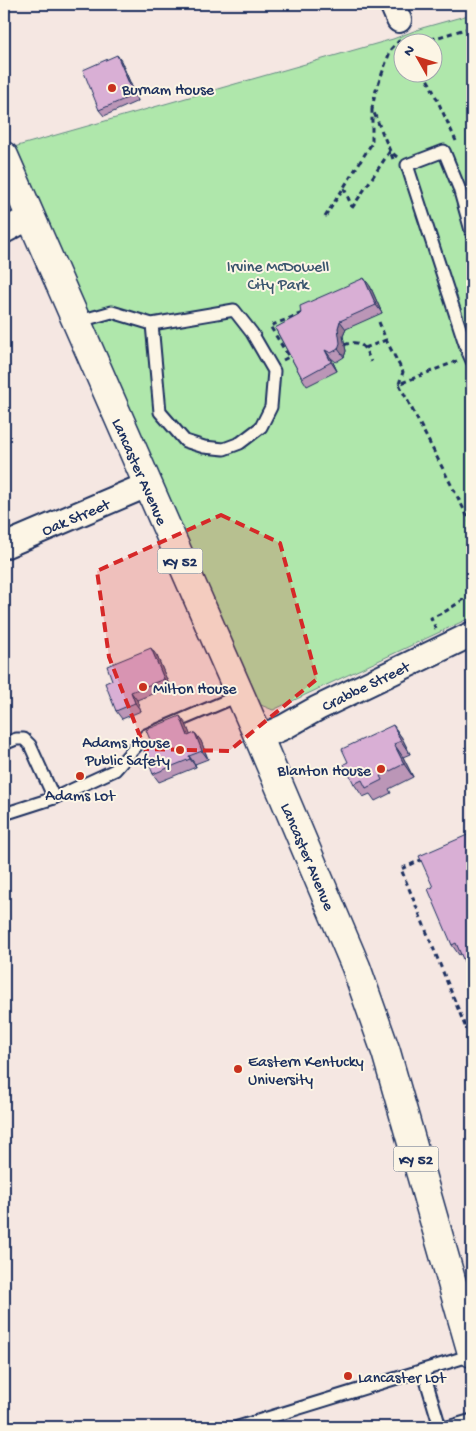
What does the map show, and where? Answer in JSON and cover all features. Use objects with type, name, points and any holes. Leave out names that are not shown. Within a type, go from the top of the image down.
[{"type":"main road","name":"Lancaster Avenue","points":[[4,156],[259,738],[356,966],[386,1052],[472,1354]]},
{"type":"street","points":[[4,231],[30,217]]},
{"type":"street","name":"Oak Street","points":[[4,546],[147,485]]},
{"type":"street","name":"Crabbe Street","points":[[259,738],[472,634]]},
{"type":"lane","points":[[468,357],[407,165],[444,151],[459,188],[472,234]]},
{"type":"lane","points":[[76,322],[112,312],[152,324],[234,310],[252,333],[274,371],[271,407],[261,426],[240,443],[224,449],[204,447],[185,441],[160,412],[152,324]]},
{"type":"lane","points":[[4,814],[54,798],[115,770],[146,735],[240,695]]},
{"type":"lane","points":[[4,744],[16,739],[24,739],[30,745],[54,798]]},
{"type":"lane","points":[[238,1427],[472,1354]]},
{"type":"lane","points":[[423,1370],[440,1427]]},
{"type":"lane","points":[[448,1427],[472,1420]]},
{"type":"path","points":[[325,217],[372,143],[372,108],[376,90],[391,49],[397,22]]},
{"type":"path","points":[[444,35],[472,27]]},
{"type":"path","points":[[429,82],[451,126],[459,149]]},
{"type":"path","points":[[372,108],[393,160]]},
{"type":"path","points":[[446,130],[451,126]]},
{"type":"path","points":[[390,151],[407,165]]},
{"type":"path","points":[[344,188],[352,208],[390,151]]},
{"type":"path","points":[[278,362],[290,357],[270,326],[309,311]]},
{"type":"path","points":[[379,322],[403,372],[399,384],[472,525]]},
{"type":"path","points":[[365,348],[386,340]]},
{"type":"path","points":[[344,345],[352,342],[360,344],[365,348],[370,362]]},
{"type":"path","points":[[399,384],[468,357]]},
{"type":"path","points":[[436,629],[431,618],[446,611],[472,594]]},
{"type":"path","points":[[428,856],[402,869],[472,1044]]},
{"type":"highlighted area","points":[[221,515],[280,543],[317,679],[229,751],[145,749],[109,657],[97,571]]},
{"type":"green space","name":"Irvine McDowell City Park","points":[[472,14],[472,617],[273,710],[251,701],[79,305],[14,147],[394,39],[394,82],[444,82],[444,32],[411,32]]},
{"type":"building","name":"Burnam House","points":[[117,55],[134,95],[99,110],[83,70]]},
{"type":"building","points":[[364,278],[376,305],[340,321],[338,328],[340,343],[338,349],[331,353],[325,350],[331,362],[302,378],[275,328],[301,314],[300,306]]},
{"type":"building","name":"Milton House","points":[[151,648],[164,679],[131,692],[135,703],[116,711],[105,683],[112,680],[107,666]]},
{"type":"building","name":"Adams House Public Safety","points":[[180,716],[188,736],[195,733],[202,751],[189,756],[190,759],[153,774],[144,751],[153,747],[146,730]]},
{"type":"building","points":[[393,725],[401,741],[394,744],[404,764],[380,776],[382,780],[366,788],[362,780],[354,784],[344,764],[348,762],[342,749]]},
{"type":"building","points":[[472,833],[472,974],[470,975],[456,943],[452,945],[428,889],[433,887],[419,856]]},
{"type":"place","name":"Burnam House","points":[[112,88]]},
{"type":"place","name":"Milton House","points":[[143,687]]},
{"type":"place","name":"Adams House Public Safety","points":[[180,750]]},
{"type":"place","name":"Blanton House","points":[[381,769]]},
{"type":"place","name":"Adams Lot","points":[[80,776]]},
{"type":"place","name":"Eastern Kentucky University","points":[[238,1069]]},
{"type":"place","name":"Lancaster Lot","points":[[348,1376]]}]
